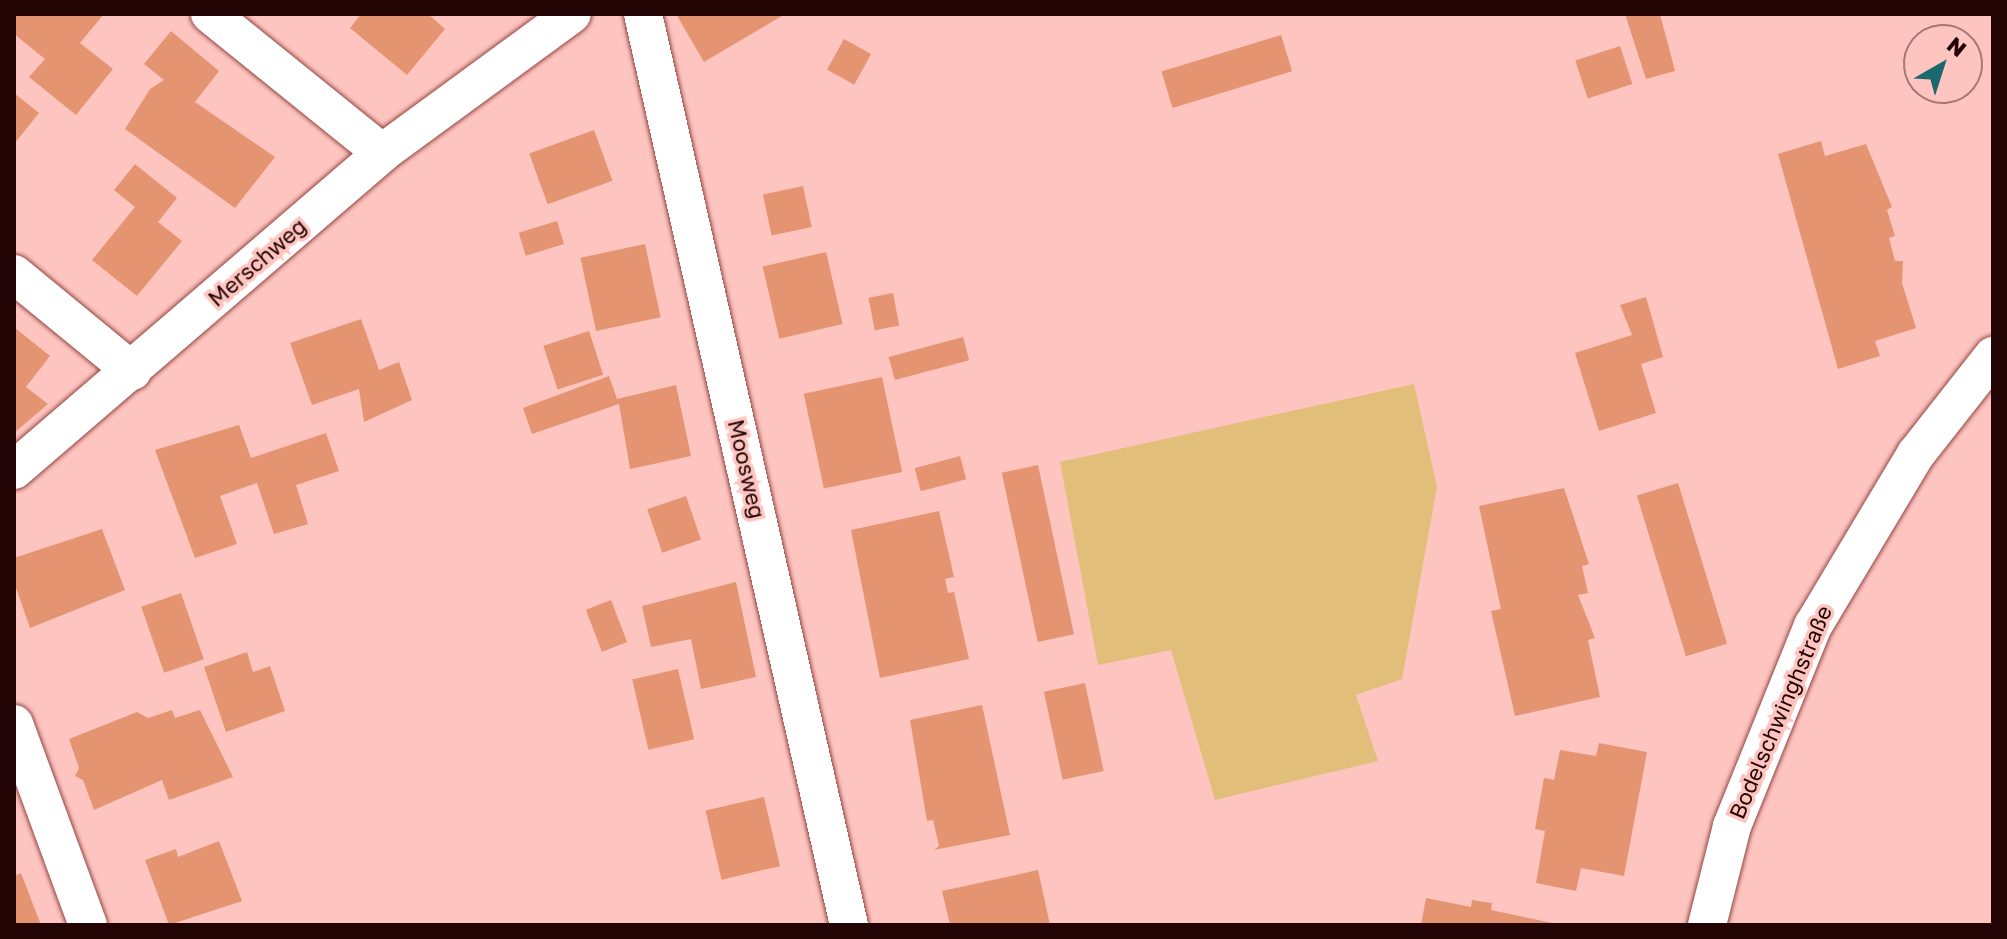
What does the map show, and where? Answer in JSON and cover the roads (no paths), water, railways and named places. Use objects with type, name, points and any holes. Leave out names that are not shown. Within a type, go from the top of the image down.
[{"type":"street","points":[[210,14],[382,153]]},
{"type":"street","name":"Merschweg","points":[[14,470],[382,153],[572,14]]},
{"type":"street","name":"Moosweg","points":[[643,14],[849,925]]},
{"type":"street","points":[[14,274],[132,371]]},
{"type":"street","name":"Bodelschwinghstraße","points":[[1707,925],[1732,826],[1813,626],[1916,454],[1993,356]]},
{"type":"street","points":[[14,724],[88,925]]}]
